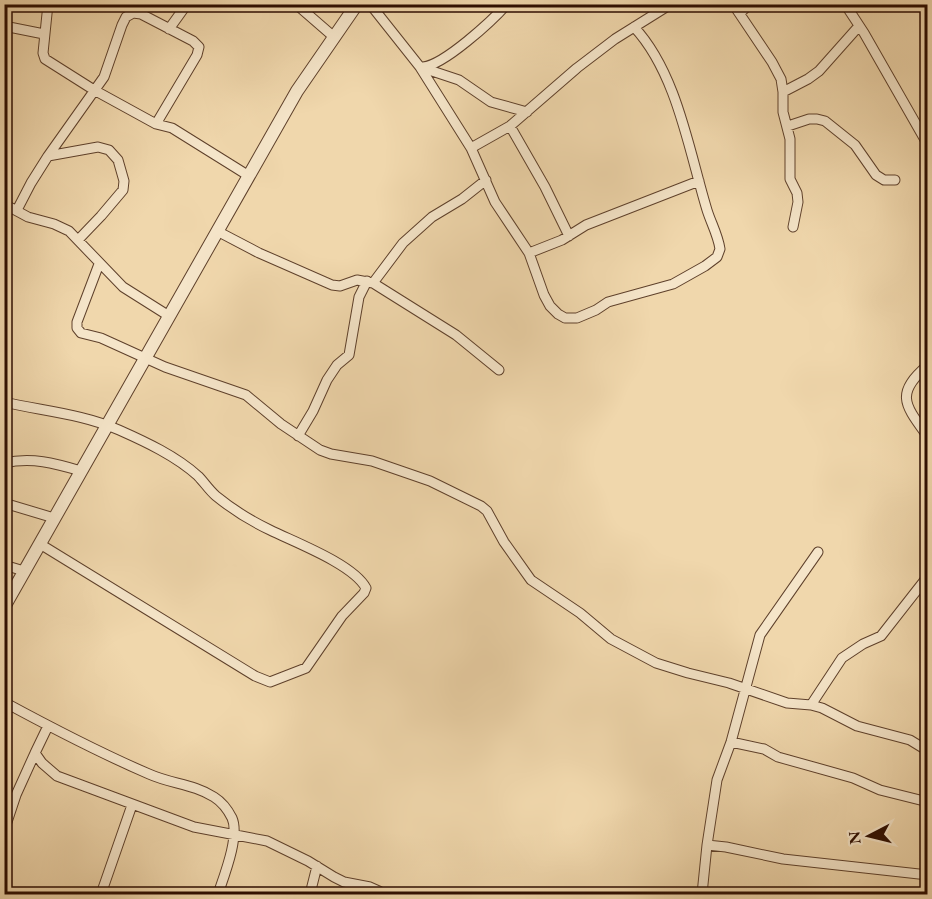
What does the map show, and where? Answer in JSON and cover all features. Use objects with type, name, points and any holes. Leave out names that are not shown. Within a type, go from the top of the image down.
[{"type":"street","points":[[48,4],[43,53],[45,59],[94,90],[156,124],[172,128],[249,176]]},
{"type":"street","points":[[169,29],[186,4]]},
{"type":"street","points":[[296,4],[334,37]]},
{"type":"street","points":[[4,607],[297,91],[357,4]]},
{"type":"street","points":[[370,4],[420,67],[471,148],[495,202],[529,253],[532,267],[550,306],[566,318],[577,318],[608,302],[673,284],[705,266],[717,257],[720,249],[668,85],[657,60],[634,27]]},
{"type":"street","points":[[420,67],[429,66],[454,52],[507,4]]},
{"type":"street","points":[[471,148],[510,126],[578,68],[634,27],[671,4]]},
{"type":"street","points":[[734,4],[779,73],[783,92],[783,112],[790,139],[789,167],[798,202],[793,227]]},
{"type":"street","points":[[740,13],[750,4]]},
{"type":"street","points":[[845,4],[927,145]]},
{"type":"street","points":[[17,210],[48,156],[104,77],[126,17],[133,9],[193,41],[199,47],[156,124]]},
{"type":"street","points":[[4,26],[45,34]]},
{"type":"street","points":[[783,92],[808,79],[819,70],[859,26]]},
{"type":"street","points":[[420,67],[459,80],[490,102],[527,112]]},
{"type":"street","points":[[788,126],[808,119],[825,121],[855,146],[876,175],[884,180],[895,180]]},
{"type":"street","points":[[510,126],[545,187],[569,236]]},
{"type":"street","points":[[48,156],[98,147],[109,150],[118,160],[124,181],[123,190],[78,240]]},
{"type":"street","points":[[298,436],[327,381],[338,365],[349,355],[359,297],[370,282],[403,243],[424,224],[486,180]]},
{"type":"street","points":[[529,253],[569,236],[586,225],[699,181]]},
{"type":"street","points":[[4,204],[28,217],[61,227],[78,240],[123,287],[169,316]]},
{"type":"street","points":[[217,231],[238,243],[332,285],[340,286],[357,280],[370,282],[443,327],[499,370]]},
{"type":"street","points":[[99,264],[77,322],[77,328],[81,333],[101,338],[144,358],[246,395],[273,418],[320,450],[372,462],[430,481],[481,506],[487,511],[504,542],[531,580],[580,613],[611,639],[656,663],[787,703],[811,705],[830,711],[856,726],[910,740],[927,751]]},
{"type":"street","points":[[927,365],[906,388],[906,396],[913,417],[927,437]]},
{"type":"street","points":[[4,402],[47,409],[107,425],[172,457],[198,476],[216,496],[247,518],[313,549],[356,576],[366,588],[342,616],[306,668],[270,682],[255,676],[40,544]]},
{"type":"street","points":[[4,463],[34,460],[51,462],[81,471]]},
{"type":"street","points":[[4,503],[54,518]]},
{"type":"street","points":[[702,894],[717,780],[731,742],[760,635],[818,552]]},
{"type":"street","points":[[4,565],[24,571]]},
{"type":"street","points":[[811,705],[842,658],[863,644],[881,636],[927,576]]},
{"type":"street","points":[[4,702],[150,775],[190,785],[216,798],[233,821],[234,835],[219,894]]},
{"type":"street","points":[[4,831],[16,795],[48,726]]},
{"type":"street","points":[[731,742],[764,749],[778,757],[853,778],[880,790],[927,802]]},
{"type":"street","points":[[35,753],[42,763],[57,776],[194,827],[267,841],[318,866],[344,882],[370,887],[382,894]]},
{"type":"street","points":[[100,894],[132,805]]},
{"type":"street","points":[[707,845],[783,859],[927,875]]},
{"type":"street","points":[[310,894],[318,866]]}]
